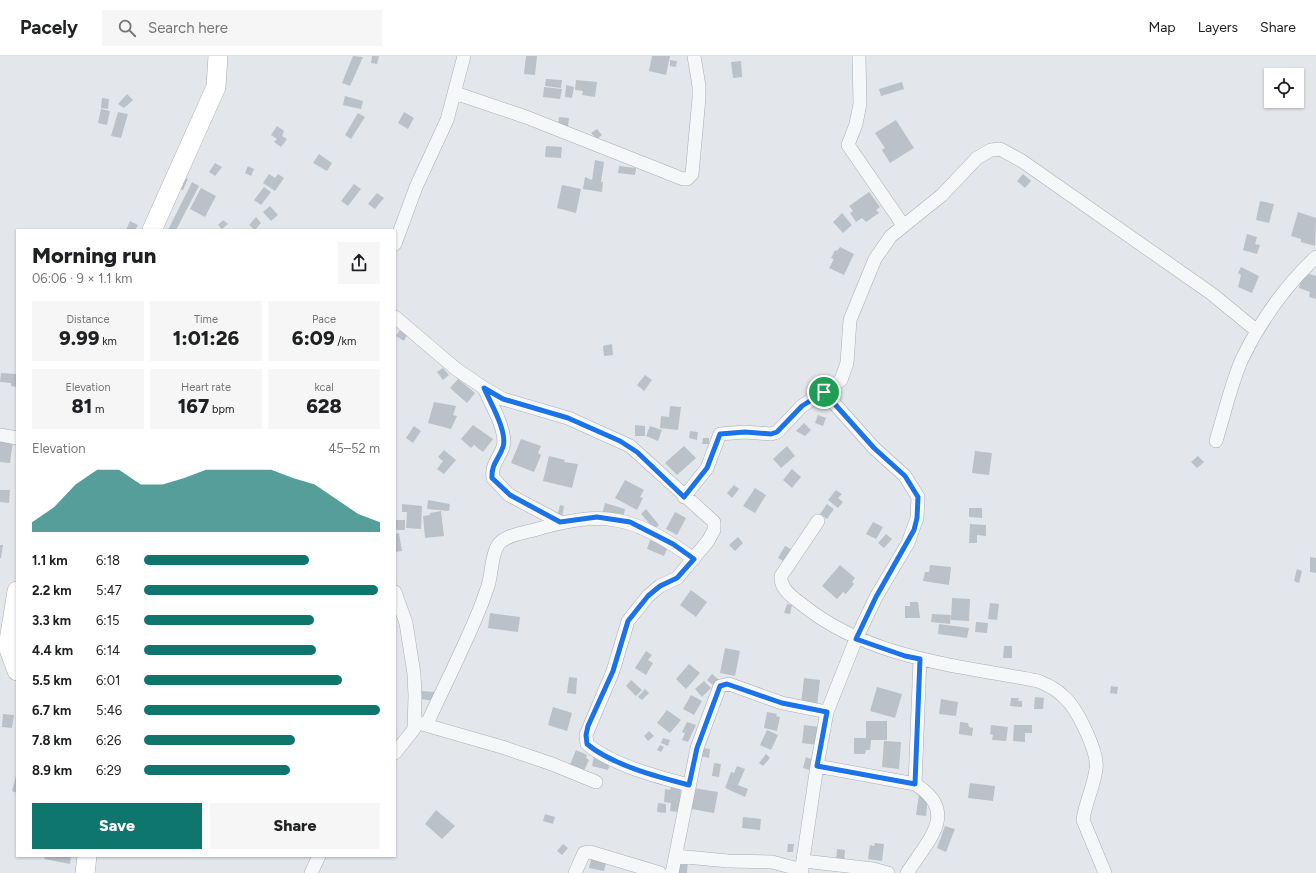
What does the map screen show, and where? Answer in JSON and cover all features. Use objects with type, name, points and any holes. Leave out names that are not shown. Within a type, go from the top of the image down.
[{"type":"street","points":[[152,229],[216,87],[218,56]]},
{"type":"street","points":[[396,241],[416,187],[447,120],[464,56]]},
{"type":"street","points":[[455,93],[526,117],[660,170],[687,179],[692,174],[699,86],[694,56]]},
{"type":"street","points":[[859,56],[860,104],[856,124],[848,145],[903,225]]},
{"type":"street","points":[[684,497],[707,468],[720,434],[729,432],[771,434],[777,432],[802,406],[841,380],[845,372],[850,320],[855,305],[882,248],[891,236],[903,225],[942,195],[977,158],[991,150],[1000,148],[1022,161],[1212,294],[1257,330]]},
{"type":"street","points":[[1216,441],[1242,360],[1257,330],[1297,275],[1316,257]]},
{"type":"street","points":[[396,318],[456,369],[503,399],[568,418],[620,441],[637,452],[684,497],[713,522],[714,530],[708,541],[694,559],[677,578],[660,586],[648,596],[628,621],[613,671],[588,726],[586,742],[592,748],[604,755],[641,772],[689,785]]},
{"type":"street","points":[[484,388],[498,420],[505,441],[503,448],[493,463],[492,478],[510,495],[560,522]]},
{"type":"street","points":[[802,868],[817,766],[827,712],[856,639],[876,597],[914,530],[917,518],[918,497],[905,476],[874,448],[824,392]]},
{"type":"street","points":[[0,435],[16,438]]},
{"type":"street","points":[[396,752],[414,729],[421,723],[473,626],[488,586],[498,545],[513,536],[560,522],[597,517],[630,522],[673,544],[694,559]]},
{"type":"street","points":[[818,521],[783,573],[781,580],[785,589],[813,612],[856,639],[905,656],[1038,681],[1052,688],[1066,698],[1078,715],[1095,754],[1097,767],[1084,812],[1084,820],[1105,873]]},
{"type":"street","points":[[396,595],[406,623],[421,723]]},
{"type":"street","points":[[16,596],[9,634],[4,650],[16,670]]},
{"type":"street","points":[[915,784],[920,659]]},
{"type":"street","points":[[672,873],[697,748],[722,685],[729,684],[782,703],[827,712]]},
{"type":"street","points":[[421,723],[552,764],[596,782]]},
{"type":"street","points":[[817,766],[915,784],[925,790],[936,803],[939,816],[936,828],[907,873]]},
{"type":"street","points":[[575,873],[584,853],[590,852],[660,873]]},
{"type":"street","points":[[676,856],[728,861],[772,862],[802,868],[873,869],[888,873]]},
{"type":"street","points":[[85,873],[87,857]]},
{"type":"street","points":[[311,873],[319,857]]},
{"type":"building","points":[[353,56],[363,57],[350,86],[342,83]]},
{"type":"building","points":[[372,56],[379,56],[377,64],[371,63]]},
{"type":"building","points":[[526,56],[537,56],[535,75],[524,74]]},
{"type":"building","points":[[652,56],[670,56],[666,75],[649,71]]},
{"type":"building","points":[[670,60],[677,61],[676,67],[670,66]]},
{"type":"building","points":[[741,61],[742,77],[733,78],[731,62]]},
{"type":"building","points":[[546,79],[562,80],[561,88],[545,86]]},
{"type":"building","points":[[576,80],[597,82],[595,97],[582,95],[583,91],[575,90]]},
{"type":"building","points":[[902,82],[904,89],[881,96],[879,89]]},
{"type":"building","points":[[566,85],[574,87],[572,98],[565,97]]},
{"type":"building","points":[[544,87],[562,89],[560,99],[543,97]]},
{"type":"building","points":[[127,94],[133,100],[124,108],[118,104]]},
{"type":"building","points":[[345,96],[363,101],[361,109],[343,105]]},
{"type":"building","points":[[102,98],[109,99],[108,109],[101,108]]},
{"type":"building","points":[[101,109],[110,111],[107,125],[98,123]]},
{"type":"building","points":[[118,112],[128,114],[121,138],[111,136]]},
{"type":"building","points":[[404,112],[414,118],[408,129],[398,123]]},
{"type":"building","points":[[358,113],[365,117],[351,139],[345,135]]},
{"type":"building","points":[[559,117],[569,118],[568,127],[558,126]]},
{"type":"building","points":[[896,120],[914,148],[890,163],[882,150],[885,148],[875,133]]},
{"type":"building","points":[[277,126],[284,131],[282,136],[287,139],[281,147],[274,142],[277,139],[271,135]]},
{"type":"building","points":[[597,129],[602,135],[597,139],[591,133]]},
{"type":"building","points":[[546,146],[562,147],[561,158],[545,157]]},
{"type":"building","points":[[319,154],[332,163],[327,171],[313,163]]},
{"type":"building","points":[[595,160],[604,162],[601,182],[603,182],[602,192],[583,189],[585,177],[592,180]]},
{"type":"building","points":[[215,163],[222,167],[215,176],[209,172]]},
{"type":"building","points":[[248,166],[254,169],[251,176],[245,173]]},
{"type":"building","points":[[619,166],[636,168],[635,175],[618,173]]},
{"type":"building","points":[[269,174],[275,178],[278,174],[284,178],[275,191],[263,183]]},
{"type":"building","points":[[1023,174],[1031,181],[1025,188],[1017,181]]},
{"type":"building","points":[[179,176],[188,179],[183,190],[175,186]]},
{"type":"building","points":[[192,182],[199,186],[177,229],[168,229]]},
{"type":"building","points":[[354,184],[361,189],[348,206],[341,201]]},
{"type":"building","points":[[562,185],[581,189],[576,213],[557,208]]},
{"type":"building","points":[[264,187],[271,192],[261,205],[254,200]]},
{"type":"building","points":[[201,188],[216,196],[205,217],[190,209]]},
{"type":"building","points":[[869,192],[880,207],[876,210],[879,213],[866,222],[862,218],[856,222],[850,213],[853,211],[849,206]]},
{"type":"building","points":[[377,193],[384,198],[375,209],[368,204]]},
{"type":"building","points":[[1260,201],[1274,204],[1269,223],[1256,220]]},
{"type":"building","points":[[270,206],[278,215],[271,221],[263,212]]},
{"type":"building","points":[[1298,212],[1316,218],[1315,246],[1301,242],[1301,239],[1291,236]]},
{"type":"building","points":[[842,213],[852,225],[843,233],[833,222]]},
{"type":"building","points":[[256,217],[261,223],[256,229],[249,225]]},
{"type":"building","points":[[223,220],[228,224],[222,229],[218,225]]},
{"type":"building","points":[[130,221],[138,225],[136,229],[126,229]]},
{"type":"building","points":[[1247,234],[1257,237],[1255,244],[1260,245],[1257,254],[1243,250]]},
{"type":"building","points":[[840,247],[854,254],[844,275],[829,268],[834,259],[831,258],[835,250],[837,251]]},
{"type":"building","points":[[1241,267],[1259,276],[1252,293],[1238,287],[1241,275],[1238,273]]},
{"type":"building","points":[[1306,273],[1316,276],[1316,299],[1309,297],[1310,292],[1299,288],[1302,277],[1305,278]]},
{"type":"building","points":[[400,330],[407,335],[404,341],[396,336]]},
{"type":"building","points":[[612,344],[613,355],[604,356],[603,346]]},
{"type":"building","points":[[443,368],[449,375],[443,380],[437,372]]},
{"type":"building","points":[[1,373],[16,374],[16,387],[11,386],[11,383],[0,382]]},
{"type":"building","points":[[645,375],[652,380],[644,391],[637,385]]},
{"type":"building","points":[[458,379],[475,393],[467,403],[450,388]]},
{"type":"building","points":[[434,402],[456,406],[453,415],[457,416],[451,429],[428,423]]},
{"type":"building","points":[[670,406],[681,407],[678,430],[660,428],[661,416],[669,417]]},
{"type":"building","points":[[818,415],[826,418],[823,426],[815,423]]},
{"type":"building","points":[[804,423],[811,430],[805,436],[796,431]]},
{"type":"building","points":[[473,425],[493,439],[483,452],[474,445],[471,448],[461,439]]},
{"type":"building","points":[[635,425],[645,426],[645,436],[635,436]]},
{"type":"building","points":[[414,426],[421,431],[413,443],[406,438]]},
{"type":"building","points":[[650,426],[662,430],[658,441],[646,436]]},
{"type":"building","points":[[690,431],[698,432],[697,440],[689,438]]},
{"type":"building","points":[[703,438],[709,438],[709,444],[702,444]]},
{"type":"building","points":[[521,439],[541,446],[538,453],[541,455],[534,472],[511,463]]},
{"type":"building","points":[[0,440],[13,441],[10,463],[0,462]]},
{"type":"building","points":[[684,446],[696,458],[677,475],[665,463]]},
{"type":"building","points":[[787,446],[795,456],[781,468],[773,459]]},
{"type":"building","points":[[444,450],[456,460],[444,474],[437,469],[443,461],[438,457]]},
{"type":"building","points":[[975,451],[992,453],[989,475],[972,473]]},
{"type":"building","points":[[549,456],[565,460],[564,462],[578,464],[572,488],[543,481]]},
{"type":"building","points":[[1198,456],[1204,462],[1197,468],[1191,462]]},
{"type":"building","points":[[792,469],[801,477],[792,488],[783,480]]},
{"type":"building","points":[[625,480],[644,490],[640,497],[643,498],[637,510],[615,498]]},
{"type":"building","points":[[734,485],[739,489],[732,498],[727,493]]},
{"type":"building","points":[[755,488],[766,495],[755,513],[743,506]]},
{"type":"building","points":[[0,490],[10,490],[9,503],[0,502]]},
{"type":"building","points":[[836,490],[842,494],[838,498],[843,502],[838,508],[828,500]]},
{"type":"building","points":[[428,500],[450,504],[449,511],[427,509]]},
{"type":"building","points":[[605,503],[625,509],[623,519],[602,514]]},
{"type":"building","points":[[402,504],[422,506],[421,529],[406,528],[407,512],[402,512]]},
{"type":"building","points":[[827,504],[834,509],[827,519],[820,514]]},
{"type":"building","points":[[560,505],[564,506],[562,518],[557,517]]},
{"type":"building","points":[[969,508],[982,508],[982,518],[969,517]]},
{"type":"building","points":[[646,509],[659,525],[654,529],[641,514]]},
{"type":"building","points":[[441,511],[444,536],[425,538],[423,516]]},
{"type":"building","points":[[675,512],[686,518],[677,535],[666,529]]},
{"type":"building","points":[[396,520],[405,520],[405,530],[396,530]]},
{"type":"building","points":[[873,522],[883,527],[876,539],[866,534]]},
{"type":"building","points":[[970,524],[986,525],[986,536],[977,535],[977,543],[969,543]]},
{"type":"building","points":[[399,533],[402,551],[396,552],[396,534]]},
{"type":"building","points":[[886,534],[892,539],[884,548],[878,543]]},
{"type":"building","points":[[738,537],[743,543],[735,551],[729,545]]},
{"type":"building","points":[[650,540],[668,547],[664,556],[647,549]]},
{"type":"building","points":[[0,545],[3,545],[1,558],[0,558]]},
{"type":"building","points":[[785,546],[794,551],[787,563],[778,558]]},
{"type":"building","points":[[1310,557],[1316,558],[1316,573],[1310,572]]},
{"type":"building","points":[[840,565],[855,578],[852,582],[854,584],[846,594],[843,592],[837,599],[822,586]]},
{"type":"building","points":[[930,565],[951,567],[949,585],[923,581],[925,572],[929,572]]},
{"type":"building","points":[[1297,569],[1302,571],[1299,583],[1294,581]]},
{"type":"building","points":[[691,590],[707,602],[696,617],[680,605]]},
{"type":"building","points":[[952,598],[970,599],[969,621],[951,620]]},
{"type":"building","points":[[910,602],[918,602],[920,618],[905,618],[905,606],[910,606]]},
{"type":"building","points":[[990,603],[999,604],[997,620],[988,619]]},
{"type":"building","points":[[787,604],[792,605],[790,614],[784,613]]},
{"type":"building","points":[[490,613],[520,617],[518,632],[488,628]]},
{"type":"building","points":[[932,614],[951,615],[950,624],[931,622]]},
{"type":"building","points":[[976,622],[988,623],[987,633],[975,632]]},
{"type":"building","points":[[939,624],[969,628],[967,638],[938,634]]},
{"type":"building","points":[[1004,646],[1012,646],[1012,658],[1003,658]]},
{"type":"building","points":[[725,648],[740,651],[735,676],[720,673]]},
{"type":"building","points":[[646,651],[652,655],[648,660],[653,663],[646,675],[635,668]]},
{"type":"building","points":[[689,664],[700,673],[686,689],[676,679]]},
{"type":"building","points":[[712,674],[719,680],[714,686],[707,680]]},
{"type":"building","points":[[569,677],[577,678],[576,694],[567,693]]},
{"type":"building","points":[[804,678],[820,680],[817,706],[801,704]]},
{"type":"building","points":[[631,680],[642,690],[636,696],[626,686]]},
{"type":"building","points":[[704,681],[711,688],[702,697],[695,689]]},
{"type":"building","points":[[1111,686],[1118,687],[1117,694],[1110,693]]},
{"type":"building","points":[[877,687],[902,694],[895,718],[870,711]]},
{"type":"building","points":[[645,689],[649,693],[642,700],[638,697]]},
{"type":"building","points":[[421,691],[436,692],[435,701],[420,699]]},
{"type":"building","points":[[691,695],[702,701],[694,715],[683,709]]},
{"type":"building","points":[[1035,697],[1044,698],[1043,709],[1034,709]]},
{"type":"building","points":[[1011,698],[1019,698],[1018,701],[1022,701],[1022,707],[1010,706]]},
{"type":"building","points":[[941,699],[958,702],[956,716],[939,714]]},
{"type":"building","points":[[553,707],[572,713],[567,731],[548,725]]},
{"type":"building","points":[[667,710],[681,720],[670,733],[657,723]]},
{"type":"building","points":[[767,712],[777,714],[776,716],[780,717],[777,731],[764,728]]},
{"type":"building","points":[[3,714],[14,715],[12,728],[2,727]]},
{"type":"building","points":[[866,721],[887,721],[887,740],[871,740],[870,750],[866,750],[865,754],[854,754],[854,738],[866,738]]},
{"type":"building","points":[[687,722],[696,725],[688,742],[682,740],[685,733],[682,732]]},
{"type":"building","points":[[960,722],[968,723],[969,727],[973,728],[972,736],[959,734]]},
{"type":"building","points":[[804,725],[819,727],[817,745],[802,743]]},
{"type":"building","points":[[991,725],[1008,727],[1006,741],[992,740],[993,735],[990,734]]},
{"type":"building","points":[[1014,725],[1032,725],[1032,733],[1025,733],[1025,742],[1013,741]]},
{"type":"building","points":[[767,730],[778,735],[771,750],[760,745]]},
{"type":"building","points":[[649,731],[654,736],[648,741],[644,736]]},
{"type":"building","points":[[663,738],[670,740],[668,746],[661,743]]},
{"type":"building","points":[[884,741],[901,742],[899,769],[882,767]]},
{"type":"building","points":[[660,745],[664,747],[661,752],[657,750]]},
{"type":"building","points":[[701,748],[710,749],[709,758],[700,756]]},
{"type":"building","points":[[576,750],[587,755],[586,758],[589,760],[583,773],[569,767]]},
{"type":"building","points":[[766,754],[770,758],[763,766],[759,763]]},
{"type":"building","points":[[594,756],[611,761],[608,770],[592,766]]},
{"type":"building","points":[[806,757],[813,760],[809,770],[803,768]]},
{"type":"building","points":[[714,763],[721,764],[719,777],[712,776]]},
{"type":"building","points":[[737,766],[745,769],[738,785],[748,789],[745,797],[725,788],[731,772],[734,773]]},
{"type":"building","points":[[16,776],[16,793],[12,791]]},
{"type":"building","points":[[970,783],[995,786],[993,801],[968,798]]},
{"type":"building","points":[[671,787],[681,788],[679,812],[670,811],[671,803],[664,802],[665,789],[670,790]]},
{"type":"building","points":[[694,788],[718,792],[714,813],[691,809]]},
{"type":"building","points":[[919,794],[928,795],[926,816],[916,815]]},
{"type":"building","points":[[658,803],[666,804],[666,813],[657,812]]},
{"type":"building","points":[[436,810],[455,826],[442,839],[425,824]]},
{"type":"building","points":[[545,814],[555,817],[553,824],[543,821]]},
{"type":"building","points":[[743,817],[761,819],[760,830],[742,828]]},
{"type":"building","points":[[945,826],[955,829],[946,852],[937,848]]},
{"type":"building","points":[[875,843],[884,844],[882,861],[868,859],[870,845],[874,846]]},
{"type":"building","points":[[563,844],[568,848],[562,855],[557,851]]},
{"type":"building","points":[[788,844],[794,844],[793,852],[787,852]]},
{"type":"building","points":[[837,849],[845,850],[844,863],[836,862]]},
{"type":"building","points":[[592,855],[607,859],[604,871],[589,868]]},
{"type":"building","points":[[45,857],[71,857],[70,864],[44,859]]},
{"type":"building","points":[[678,859],[688,860],[687,873],[676,873]]},
{"type":"route","points":[[484,388],[503,399],[568,418],[594,428],[630,446],[684,497],[707,468],[718,435],[729,432],[771,434],[777,432],[802,406],[824,392],[874,448],[905,476],[918,497],[917,518],[914,530],[899,559],[876,597],[856,639],[905,656],[920,659],[915,784],[817,766],[827,712],[782,703],[729,684],[720,686],[697,748],[689,785],[641,772],[592,748],[586,742],[588,726],[613,671],[628,621],[648,596],[660,586],[677,578],[694,559],[673,544],[630,522],[597,517],[560,522],[510,495],[492,478],[493,463],[503,448],[505,441],[498,420],[484,388]]}]
